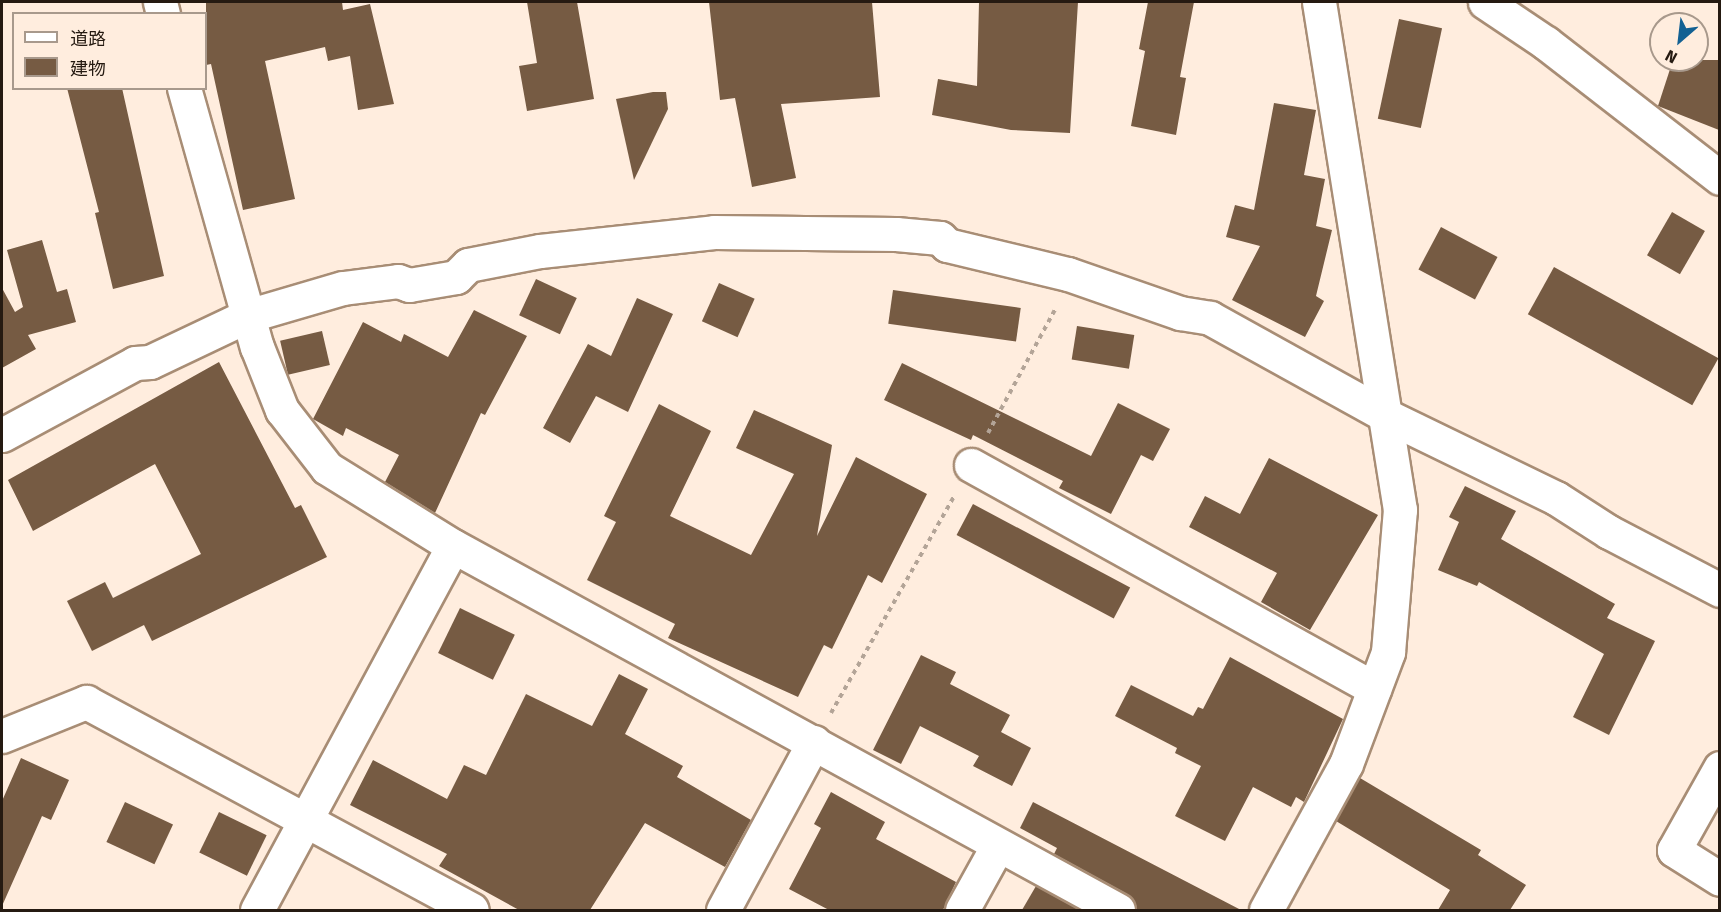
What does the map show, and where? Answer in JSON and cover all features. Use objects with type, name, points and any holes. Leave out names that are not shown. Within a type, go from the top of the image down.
[{"type":"street","points":[[1266,910],[1346,764],[1388,652],[1400,510],[1387,416],[1319,2]]},
{"type":"street","points":[[1485,2],[1546,43],[1719,178]]},
{"type":"street","points":[[185,90],[247,316],[282,410],[312,454],[342,480],[453,546],[1118,910]]},
{"type":"street","points":[[2,435],[135,363],[150,362],[247,316],[343,288],[398,281],[409,285],[456,277],[468,265],[540,251],[714,232],[772,230],[940,238],[964,250],[1074,276],[1180,313],[1210,318],[1387,416],[1556,498],[1608,532],[1719,590]]},
{"type":"street","points":[[971,465],[1374,688]]},
{"type":"street","points":[[257,910],[453,546]]},
{"type":"street","points":[[2,736],[86,702],[472,910]]},
{"type":"street","points":[[723,910],[814,742]]},
{"type":"street","points":[[1719,768],[1674,850],[1719,879]]},
{"type":"street","points":[[962,910],[998,845]]},
{"type":"path","points":[[814,742],[971,465],[1074,276]]},
{"type":"building","points":[[206,2],[342,2],[343,10],[370,4],[394,104],[358,110],[350,56],[328,61],[325,47],[265,61],[295,199],[243,210],[211,64],[207,65]]},
{"type":"building","points":[[527,2],[577,2],[594,99],[527,111],[519,66],[537,63]]},
{"type":"building","points":[[709,2],[872,2],[880,97],[781,104],[796,178],[752,187],[735,98],[720,100]]},
{"type":"building","points":[[979,2],[1078,2],[1070,133],[1011,130],[932,115],[938,79],[977,86]]},
{"type":"building","points":[[1148,2],[1194,2],[1180,77],[1186,78],[1176,135],[1131,126],[1145,51],[1139,49]]},
{"type":"building","points":[[1399,19],[1442,28],[1421,128],[1378,119]]},
{"type":"building","points":[[1709,60],[1719,60],[1719,130],[1658,106],[1669,72],[1709,72]]},
{"type":"building","points":[[68,90],[122,90],[164,276],[113,289],[95,213],[99,212]]},
{"type":"building","points":[[653,92],[666,92],[668,109],[634,180],[616,99]]},
{"type":"building","points":[[1274,103],[1316,110],[1304,175],[1325,179],[1316,226],[1332,230],[1316,296],[1324,301],[1305,337],[1232,300],[1260,246],[1226,237],[1235,205],[1254,210]]},
{"type":"building","points":[[1672,212],[1705,231],[1680,274],[1647,255]]},
{"type":"building","points":[[1441,227],[1498,257],[1475,299],[1418,269]]},
{"type":"building","points":[[42,240],[57,292],[67,289],[76,322],[28,335],[36,349],[2,368],[2,288],[15,312],[23,307],[7,250]]},
{"type":"building","points":[[1554,267],[1718,358],[1692,405],[1528,314]]},
{"type":"building","points":[[536,279],[577,298],[560,334],[519,315]]},
{"type":"building","points":[[719,283],[755,299],[738,337],[702,321]]},
{"type":"building","points":[[893,290],[1021,308],[1016,342],[888,324]]},
{"type":"building","points":[[637,298],[673,314],[628,412],[596,396],[570,443],[543,428],[588,344],[611,356]]},
{"type":"building","points":[[474,310],[527,336],[485,415],[481,413],[435,513],[385,482],[399,455],[346,428],[343,436],[313,419],[363,322],[401,342],[404,334],[448,357]]},
{"type":"building","points":[[1077,326],[1134,335],[1129,369],[1072,360]]},
{"type":"building","points":[[322,331],[330,365],[288,375],[280,341]]},
{"type":"building","points":[[219,362],[295,508],[301,505],[327,557],[152,641],[144,625],[92,651],[67,601],[105,582],[113,598],[201,554],[155,464],[33,531],[8,480]]},
{"type":"building","points":[[902,363],[1091,456],[1118,403],[1170,429],[1153,461],[1141,455],[1111,514],[1059,488],[1063,481],[973,435],[971,440],[884,400]]},
{"type":"building","points":[[659,404],[711,431],[670,516],[751,555],[794,474],[736,448],[754,410],[832,445],[817,536],[856,457],[927,494],[882,583],[868,575],[832,649],[824,645],[798,697],[668,638],[675,624],[587,580],[616,522],[604,516]]},
{"type":"building","points":[[1269,458],[1378,515],[1310,630],[1261,602],[1277,573],[1189,527],[1205,496],[1240,514]]},
{"type":"building","points":[[1465,486],[1516,511],[1501,539],[1615,604],[1607,618],[1655,641],[1609,735],[1573,717],[1604,654],[1479,582],[1477,586],[1438,570],[1459,522],[1449,517]]},
{"type":"building","points":[[973,504],[1130,588],[1114,618],[957,535]]},
{"type":"building","points":[[460,608],[515,635],[493,680],[438,653]]},
{"type":"building","points":[[921,655],[956,672],[950,684],[1010,715],[1001,732],[1031,748],[1012,786],[973,766],[979,756],[920,726],[901,764],[873,750]]},
{"type":"building","points":[[1230,657],[1343,719],[1304,802],[1296,797],[1291,807],[1253,787],[1225,841],[1175,816],[1201,766],[1175,753],[1177,748],[1115,716],[1131,685],[1193,716],[1198,707],[1203,709]]},
{"type":"building","points":[[619,674],[648,689],[625,734],[683,766],[677,777],[751,820],[725,867],[645,823],[590,910],[519,910],[439,866],[447,854],[350,805],[373,760],[447,799],[464,765],[486,775],[526,694],[592,726]]},
{"type":"building","points":[[21,758],[69,780],[51,820],[42,816],[2,906],[2,801]]},
{"type":"building","points":[[1360,778],[1481,850],[1478,855],[1526,885],[1510,910],[1438,910],[1450,890],[1336,821]]},
{"type":"building","points":[[831,792],[885,822],[876,839],[956,882],[943,910],[829,910],[789,889],[821,828],[814,824]]},
{"type":"building","points":[[125,802],[173,824],[154,864],[106,842]]},
{"type":"building","points":[[1033,802],[1241,910],[1137,910],[1127,894],[1054,854],[1057,848],[1020,828]]},
{"type":"building","points":[[219,812],[267,835],[247,876],[199,852]]},
{"type":"building","points":[[1036,886],[1080,910],[1022,910]]}]
